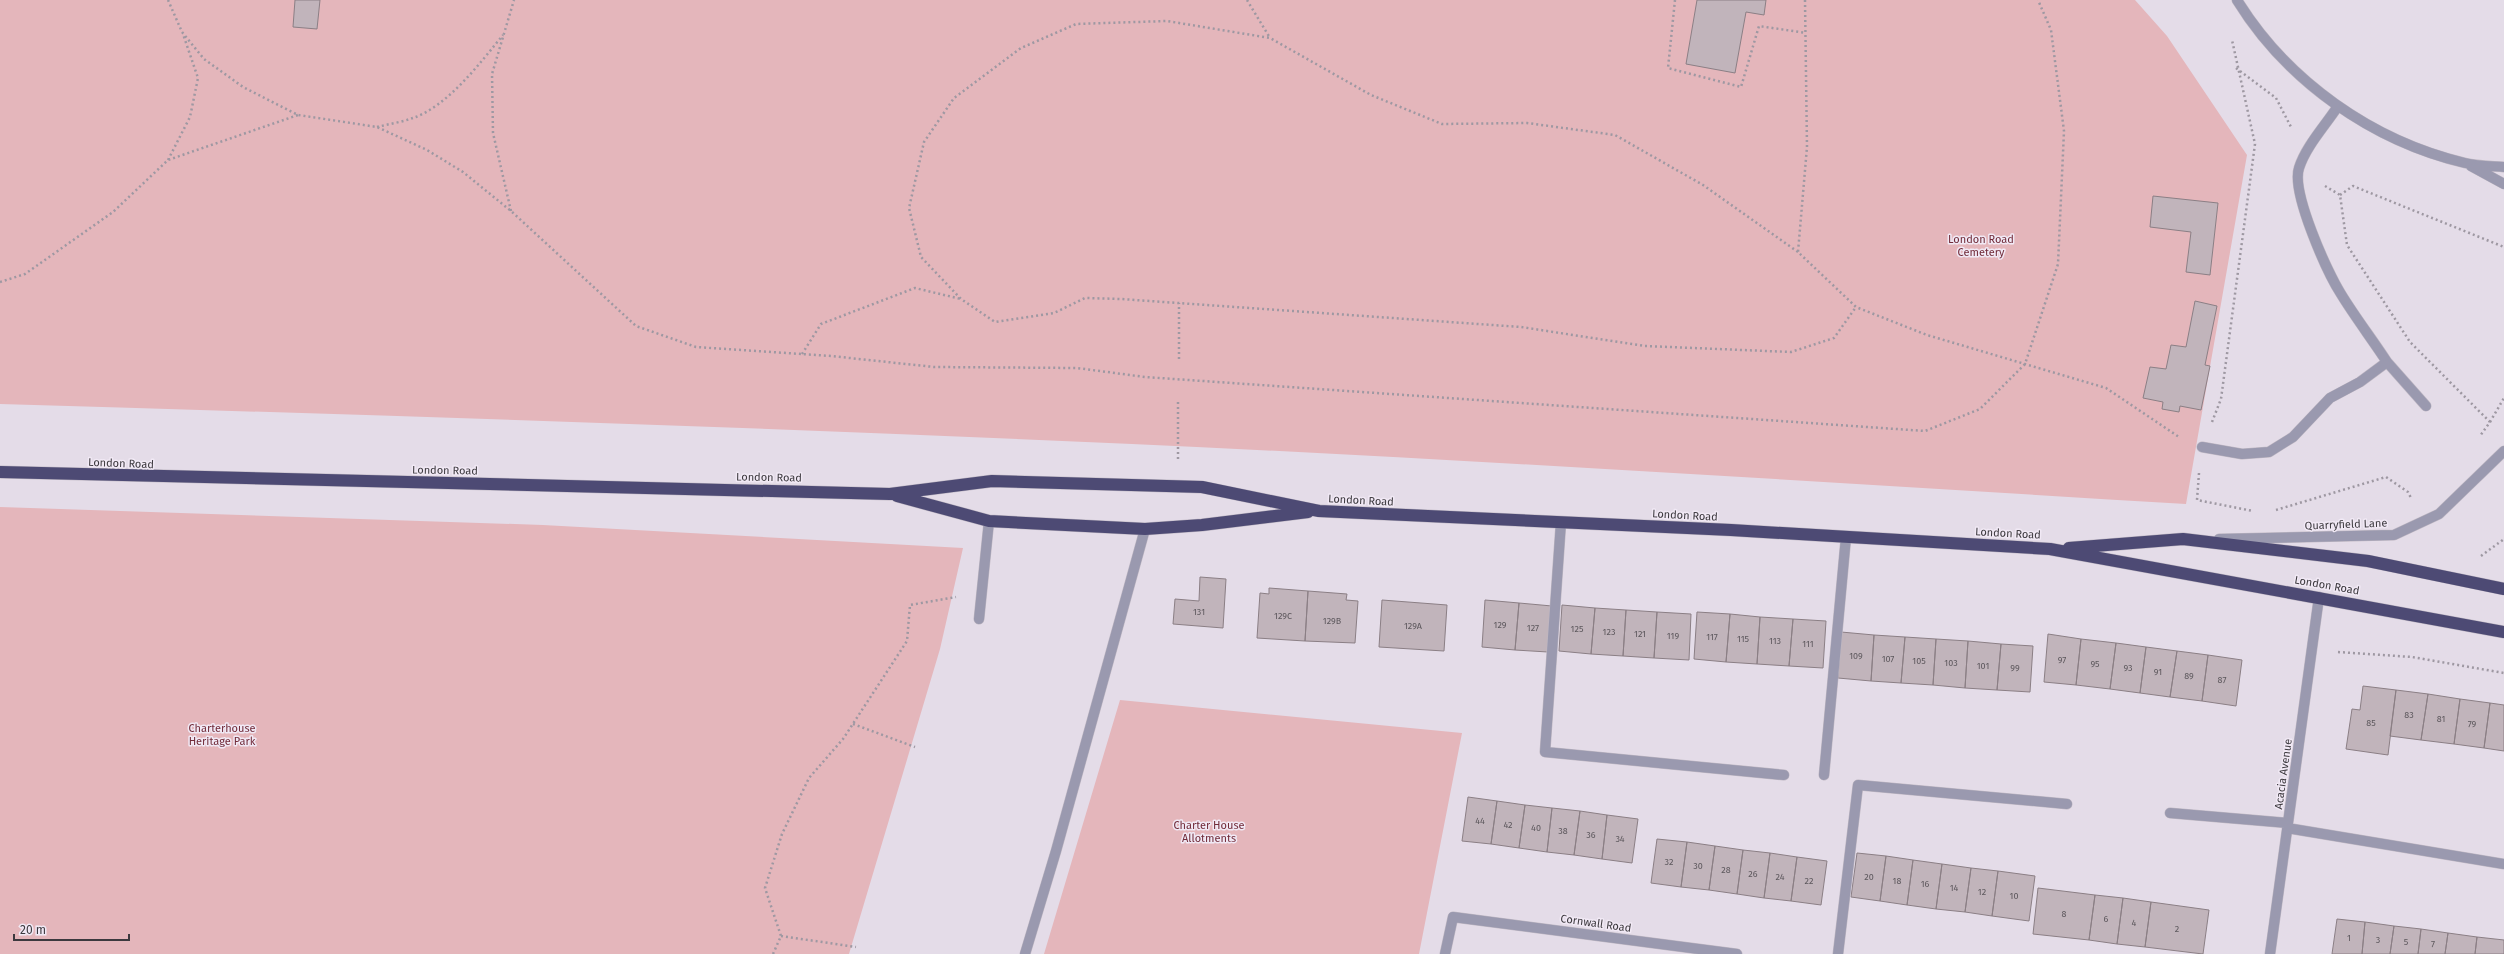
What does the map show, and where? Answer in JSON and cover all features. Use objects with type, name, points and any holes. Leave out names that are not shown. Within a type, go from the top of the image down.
[{"type":"highway","name":"London Road","points":[[0,472],[890,494],[992,481],[1202,487],[1318,511],[1561,522],[2050,549],[2504,632]]},
{"type":"highway","name":"London Road","points":[[890,494],[989,521],[1145,529],[1202,525],[1318,511]]},
{"type":"highway","name":"London Road","points":[[2050,549],[2183,539],[2368,561],[2504,589]]},
{"type":"street","points":[[2237,0],[2277,54],[2298,74],[2338,106],[2367,125],[2407,144],[2466,163],[2504,184]]},
{"type":"street","points":[[2338,106],[2306,154],[2298,169],[2298,187],[2302,208],[2340,293],[2387,362],[2426,406]]},
{"type":"street","points":[[2466,163],[2504,167]]},
{"type":"street","points":[[2202,447],[2242,454],[2269,452],[2293,437],[2330,398],[2360,382],[2387,362]]},
{"type":"street","name":"Quarryfield Lane","points":[[2183,539],[2394,535],[2439,514],[2504,451]]},
{"type":"street","points":[[979,618],[989,521]]},
{"type":"street","points":[[1561,522],[1545,752],[1784,775]]},
{"type":"street","points":[[1025,954],[1056,851],[1145,529]]},
{"type":"street","points":[[1824,775],[1846,537]]},
{"type":"street","name":"Acacia Avenue","points":[[2270,954],[2319,597]]},
{"type":"street","points":[[1838,954],[1858,785],[2067,804]]},
{"type":"street","points":[[2170,813],[2287,825],[2504,864]]},
{"type":"street","name":"Cornwall Road","points":[[1444,954],[1453,916],[1737,954]]},
{"type":"path","points":[[0,282],[25,274],[113,212],[168,160],[190,117],[198,78],[182,32],[168,0]]},
{"type":"path","points":[[511,211],[493,133],[492,74],[514,0]]},
{"type":"path","points":[[1247,0],[1270,38]]},
{"type":"path","points":[[1675,0],[1668,68],[1697,77],[1741,87],[1759,26],[1806,32]]},
{"type":"path","points":[[1798,252],[1807,147],[1805,0]]},
{"type":"path","points":[[182,32],[204,59],[243,87],[298,115],[377,127],[427,150],[464,172],[511,211],[636,326],[696,347],[802,354],[934,367],[1077,368],[1146,377],[1925,431],[1980,409],[2025,364],[2058,264],[2064,131],[2051,30],[2038,0]]},
{"type":"path","points":[[1856,307],[1834,338],[1791,352],[1644,346],[1521,327],[1180,303],[1085,298],[1054,313],[995,322],[962,299],[921,256],[909,208],[924,142],[954,98],[1021,48],[1076,24],[1167,21],[1270,38],[1371,95],[1442,124],[1527,123],[1615,135],[1703,185],[1798,252],[1856,307],[1927,335],[2106,388],[2171,434],[2202,447]]},
{"type":"path","points":[[377,127],[414,118],[436,105],[470,76],[505,34]]},
{"type":"path","points":[[2231,37],[2236,67],[2255,144],[2221,400],[2202,447],[2196,500],[2259,512]]},
{"type":"path","points":[[2236,67],[2276,98],[2292,126],[2289,132]]},
{"type":"path","points":[[168,160],[298,115]]},
{"type":"path","points":[[2298,169],[2340,195]]},
{"type":"path","points":[[2340,195],[2353,186],[2504,247]]},
{"type":"path","points":[[2340,195],[2347,245],[2410,342],[2490,422]]},
{"type":"path","points":[[802,354],[821,324],[915,288],[962,299]]},
{"type":"path","points":[[1179,359],[1180,303]]},
{"type":"path","points":[[2477,440],[2490,422],[2504,398]]},
{"type":"path","points":[[2274,511],[2386,477],[2408,492],[2424,521]]},
{"type":"path","points":[[2474,555],[2481,557]]},
{"type":"path","points":[[772,954],[781,936],[765,888],[782,834],[809,778],[853,724],[907,641],[910,605],[982,592]]},
{"type":"path","points":[[2312,651],[2412,657],[2504,673]]},
{"type":"path","points":[[853,724],[915,747]]},
{"type":"path","points":[[781,936],[856,947]]},
{"type":"green space","name":"London Road Cemetery","points":[[0,0],[2135,0],[2167,36],[2247,155],[2186,504],[1528,464],[1264,450],[849,432],[283,412],[0,404]]},
{"type":"green space","name":"Charterhouse Heritage Park","points":[[0,507],[543,525],[963,548],[940,649],[849,954],[0,954]]},
{"type":"green space","name":"Charter House Allotments","points":[[1120,700],[1462,733],[1419,954],[1044,954]]},
{"type":"building","points":[[295,0],[320,0],[317,29],[293,27]]},
{"type":"building","points":[[1697,0],[1766,0],[1764,15],[1746,12],[1735,73],[1686,64]]},
{"type":"building","points":[[2153,196],[2218,203],[2210,275],[2186,272],[2191,232],[2150,227]]},
{"type":"building","points":[[2195,301],[2217,306],[2205,365],[2210,366],[2201,410],[2180,406],[2179,412],[2162,409],[2163,402],[2143,398],[2150,367],[2166,369],[2171,345],[2186,347]]},
{"type":"building","points":[[1200,577],[1226,579],[1223,628],[1173,624],[1175,599],[1199,601]]},
{"type":"building","points":[[1269,588],[1308,591],[1305,641],[1257,638],[1260,593],[1269,594]]},
{"type":"building","points":[[1308,591],[1347,594],[1346,600],[1358,601],[1355,643],[1305,641]]},
{"type":"building","points":[[1382,600],[1447,605],[1444,651],[1379,647]]},
{"type":"building","points":[[1485,600],[1519,603],[1515,650],[1482,647]]},
{"type":"building","points":[[1519,603],[1552,606],[1548,652],[1515,650]]},
{"type":"building","points":[[1562,605],[1595,608],[1591,654],[1559,651]]},
{"type":"building","points":[[1595,608],[1626,610],[1623,656],[1591,654]]},
{"type":"building","points":[[1626,610],[1657,612],[1654,658],[1623,656]]},
{"type":"building","points":[[1657,612],[1691,614],[1689,660],[1654,658]]},
{"type":"building","points":[[1697,612],[1730,614],[1726,662],[1694,659]]},
{"type":"building","points":[[1730,614],[1760,617],[1757,664],[1726,662]]},
{"type":"building","points":[[1760,617],[1793,619],[1789,666],[1757,664]]},
{"type":"building","points":[[1793,619],[1826,621],[1823,668],[1789,666]]},
{"type":"building","points":[[1841,632],[1874,635],[1871,681],[1838,678]]},
{"type":"building","points":[[2048,634],[2081,639],[2076,685],[2044,682]]},
{"type":"building","points":[[1874,635],[1905,637],[1901,683],[1871,681]]},
{"type":"building","points":[[1905,637],[1936,639],[1933,685],[1901,683]]},
{"type":"building","points":[[1936,639],[1968,641],[1965,688],[1933,685]]},
{"type":"building","points":[[2081,639],[2116,643],[2110,689],[2076,685]]},
{"type":"building","points":[[1968,641],[2001,644],[1997,690],[1965,688]]},
{"type":"building","points":[[2116,643],[2146,647],[2140,693],[2110,689]]},
{"type":"building","points":[[2001,644],[2033,646],[2030,692],[1997,690]]},
{"type":"building","points":[[2146,647],[2177,651],[2170,697],[2140,693]]},
{"type":"building","points":[[2177,651],[2208,655],[2202,701],[2170,697]]},
{"type":"building","points":[[2208,655],[2242,660],[2236,706],[2202,701]]},
{"type":"building","points":[[2363,686],[2396,690],[2388,755],[2346,749],[2352,709],[2360,710]]},
{"type":"building","points":[[2396,690],[2428,694],[2421,740],[2390,736]]},
{"type":"building","points":[[2428,694],[2460,699],[2454,744],[2421,740]]},
{"type":"building","points":[[2460,699],[2490,703],[2484,748],[2454,744]]},
{"type":"building","points":[[2490,703],[2504,705],[2504,751],[2484,748]]},
{"type":"building","points":[[1468,797],[1497,801],[1491,844],[1462,841]]},
{"type":"building","points":[[1497,801],[1525,805],[1519,848],[1491,844]]},
{"type":"building","points":[[1525,805],[1552,808],[1547,852],[1519,848]]},
{"type":"building","points":[[1552,808],[1580,811],[1574,855],[1547,852]]},
{"type":"building","points":[[1580,811],[1607,815],[1602,859],[1574,855]]},
{"type":"building","points":[[1607,815],[1638,819],[1632,863],[1602,859]]},
{"type":"building","points":[[1657,839],[1687,842],[1681,887],[1651,883]]},
{"type":"building","points":[[1687,842],[1715,846],[1709,890],[1681,887]]},
{"type":"building","points":[[1715,846],[1743,850],[1737,894],[1709,890]]},
{"type":"building","points":[[1743,850],[1770,853],[1764,898],[1737,894]]},
{"type":"building","points":[[1770,853],[1797,857],[1791,901],[1764,898]]},
{"type":"building","points":[[1857,853],[1886,856],[1880,901],[1851,897]]},
{"type":"building","points":[[1886,856],[1913,860],[1907,905],[1880,901]]},
{"type":"building","points":[[1797,857],[1827,861],[1821,905],[1791,901]]},
{"type":"building","points":[[1913,860],[1942,864],[1936,909],[1907,905]]},
{"type":"building","points":[[1942,864],[1971,868],[1965,912],[1936,909]]},
{"type":"building","points":[[1971,868],[1998,871],[1992,916],[1965,912]]},
{"type":"building","points":[[1998,871],[2035,876],[2029,921],[1992,916]]},
{"type":"building","points":[[2038,888],[2095,895],[2089,940],[2033,934]]},
{"type":"building","points":[[2095,895],[2123,898],[2117,944],[2089,940]]},
{"type":"building","points":[[2123,898],[2151,902],[2145,947],[2117,944]]},
{"type":"building","points":[[2151,902],[2209,910],[2203,954],[2145,947]]},
{"type":"building","points":[[2337,919],[2365,922],[2362,954],[2332,954]]},
{"type":"building","points":[[2365,922],[2394,926],[2390,954],[2362,954]]},
{"type":"building","points":[[2394,926],[2421,929],[2418,954],[2390,954]]},
{"type":"building","points":[[2421,929],[2448,933],[2445,954],[2418,954]]},
{"type":"building","points":[[2448,933],[2477,937],[2475,954],[2445,954]]},
{"type":"building","points":[[2477,937],[2504,940],[2504,954],[2475,954]]}]
